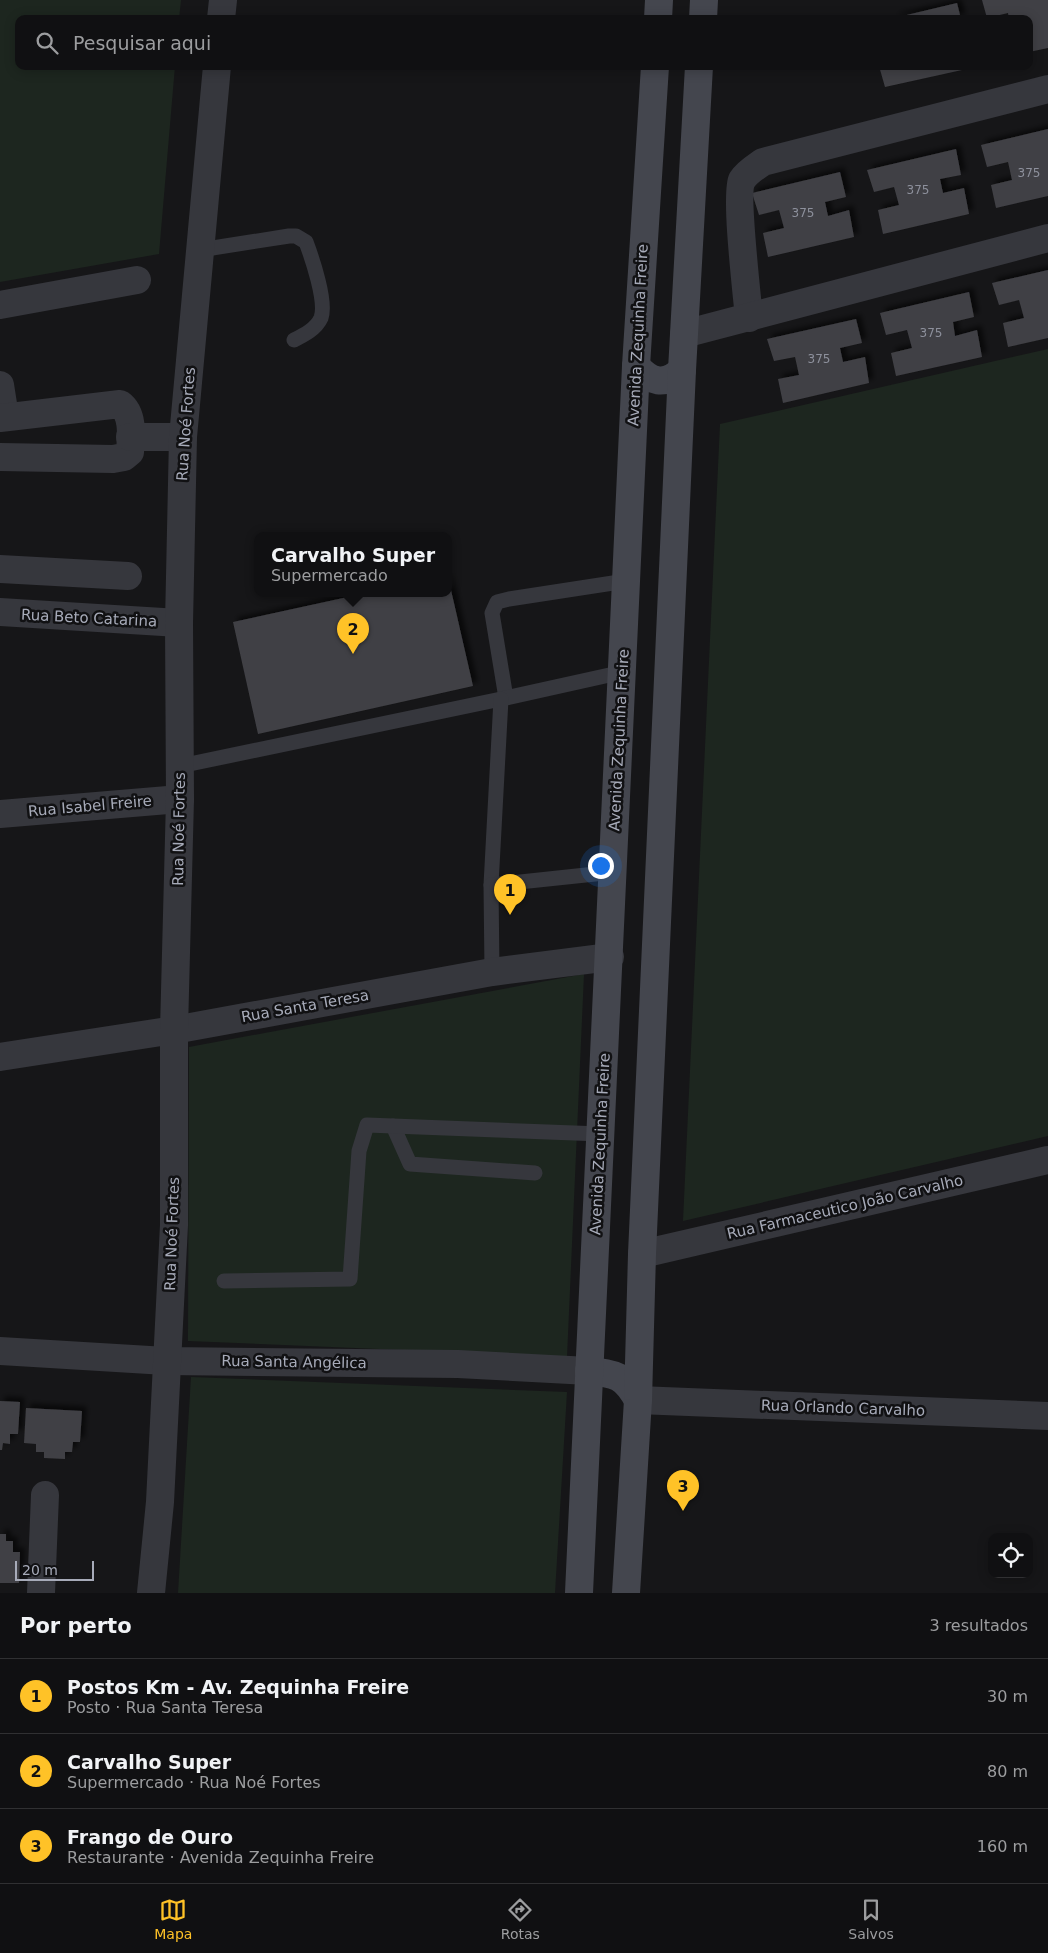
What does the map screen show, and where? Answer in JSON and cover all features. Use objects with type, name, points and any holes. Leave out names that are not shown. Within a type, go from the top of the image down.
[{"type":"main road","points":[[658,15],[659,0]]},
{"type":"main road","points":[[703,15],[704,0]]},
{"type":"main road","name":"Avenida Zequinha Freire","points":[[579,1593],[614,872],[636,366],[655,70]]},
{"type":"main road","points":[[626,1593],[638,1400],[642,1254],[679,432],[699,70]]},
{"type":"main road","points":[[636,366],[652,380],[662,381],[682,370]]},
{"type":"main road","points":[[633,430],[644,426],[658,425],[679,432]]},
{"type":"main road","points":[[589,1371],[614,1374],[621,1378],[628,1384],[638,1400]]},
{"type":"street","points":[[221,15],[223,0]]},
{"type":"street","name":"Rua Noé Fortes","points":[[150,1593],[160,1502],[174,1225],[174,1030],[180,799],[179,623],[183,437],[217,70]]},
{"type":"street","points":[[749,318],[740,201],[742,181],[762,162],[1048,89]]},
{"type":"street","points":[[684,334],[1048,238]]},
{"type":"street","points":[[0,305],[137,280]]},
{"type":"street","points":[[0,385],[3,418],[120,404],[130,416],[130,452],[124,456],[113,459],[0,457]]},
{"type":"street","points":[[130,437],[183,437]]},
{"type":"street","points":[[0,569],[128,576]]},
{"type":"street","name":"Rua Beto Catarina","points":[[0,612],[179,623]]},
{"type":"street","name":"Rua Isabel Freire","points":[[0,814],[180,799]]},
{"type":"street","name":"Rua Santa Teresa","points":[[0,1057],[174,1030],[492,972],[610,957]]},
{"type":"street","name":"Rua Farmaceutico João Carvalho","points":[[642,1254],[1048,1160]]},
{"type":"street","name":"Rua Santa Angélica","points":[[0,1350],[166,1361],[458,1364],[589,1371]]},
{"type":"street","name":"Rua Orlando Carvalho","points":[[638,1400],[1048,1416]]},
{"type":"street","points":[[41,1593],[45,1495]]},
{"type":"lane","points":[[200,250],[290,236],[296,236],[306,242],[318,282],[322,304],[320,318],[310,331],[294,340]]},
{"type":"lane","points":[[492,972],[491,885],[503,699],[492,613],[496,602],[626,581]]},
{"type":"lane","points":[[180,766],[503,699],[623,672]]},
{"type":"lane","points":[[491,885],[614,872]]},
{"type":"lane","points":[[224,1282],[350,1279],[359,1151],[367,1125],[601,1134]]},
{"type":"lane","points":[[392,1126],[410,1164],[535,1173]]},
{"type":"shaded area","points":[[0,0],[181,0],[179,15],[15,15],[15,70],[175,70],[159,254],[0,282]]},
{"type":"shaded area","points":[[1048,349],[1048,1136],[683,1221],[720,424]]},
{"type":"shaded area","points":[[584,974],[567,1357],[188,1341],[189,1047]]},
{"type":"shaded area","points":[[191,1377],[567,1392],[555,1593],[178,1593]]},
{"type":"building","points":[[982,0],[1048,0],[1048,48],[1033,51],[1033,15],[1008,15],[1008,13],[986,15]]},
{"type":"building","points":[[957,3],[960,15],[907,15]]},
{"type":"building","points":[[880,70],[962,70],[885,87]]},
{"type":"building","points":[[1048,129],[1048,196],[996,208],[991,185],[1012,180],[1008,162],[987,167],[981,145]]},
{"type":"building","points":[[956,149],[961,175],[940,179],[943,193],[964,188],[969,214],[883,234],[878,210],[899,205],[894,187],[874,192],[867,170]]},
{"type":"building","points":[[840,172],[846,197],[825,202],[828,216],[849,210],[854,237],[768,257],[763,233],[784,228],[779,210],[759,215],[752,193]]},
{"type":"building","points":[[1048,270],[1048,338],[1008,347],[1003,323],[1024,318],[1019,300],[999,305],[992,283]]},
{"type":"building","points":[[969,292],[974,317],[953,322],[955,336],[977,330],[982,357],[896,376],[891,353],[912,348],[907,330],[886,335],[880,313]]},
{"type":"building","points":[[856,319],[862,343],[840,348],[843,362],[865,357],[869,383],[783,403],[778,379],[799,375],[795,357],[774,361],[767,339]]},
{"type":"building","points":[[452,594],[473,686],[258,734],[233,622],[348,597],[452,597]]},
{"type":"building","points":[[0,1401],[20,1402],[18,1434],[10,1434],[10,1444],[3,1443],[2,1450],[0,1450]]},
{"type":"building","points":[[26,1408],[82,1411],[80,1442],[73,1442],[72,1452],[65,1452],[65,1459],[44,1458],[44,1452],[36,1452],[36,1444],[24,1443]]},
{"type":"building","points":[[0,1534],[6,1534],[6,1541],[13,1541],[13,1552],[20,1552],[19,1583],[0,1583]]},
{"type":"place","name":"Carvalho Super","points":[[353,654]]},
{"type":"place","name":"Postos Km - Av. Zequinha Freire","points":[[510,915]]},
{"type":"place","name":"Frango de Ouro","points":[[683,1511]]}]
